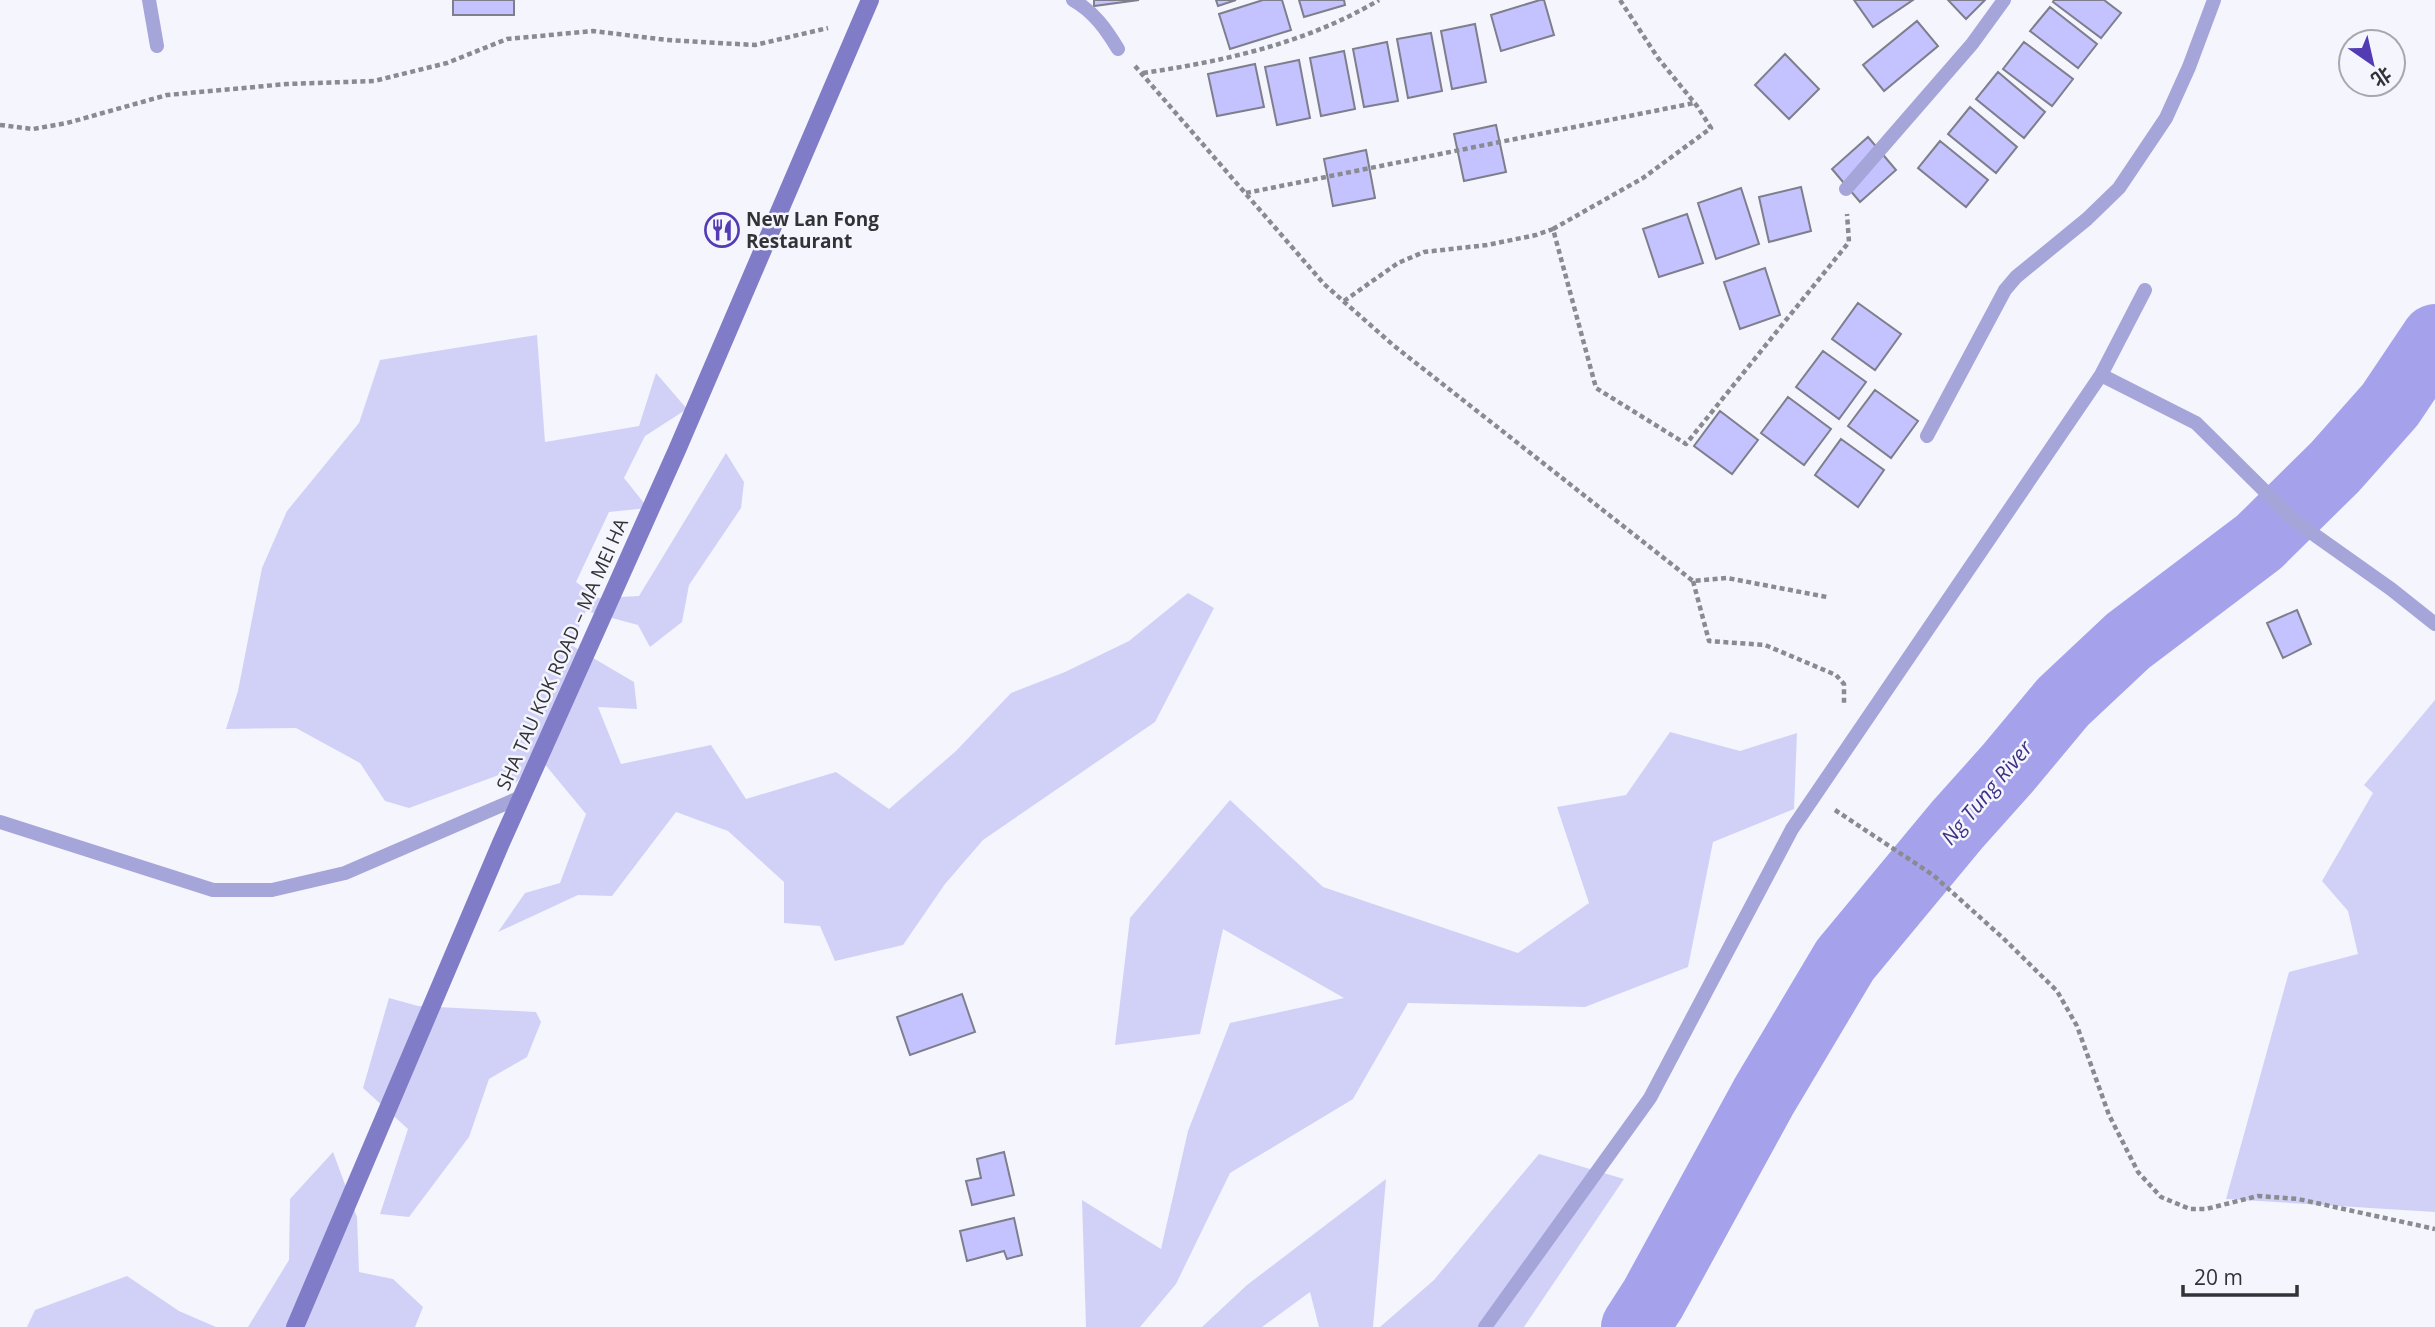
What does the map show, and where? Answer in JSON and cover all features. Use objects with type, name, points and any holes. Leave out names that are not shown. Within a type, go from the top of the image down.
[{"type":"main road","name":"SHA TAU KOK ROAD – MA MEI HA","points":[[295,1327],[521,797],[677,450],[870,0]]},
{"type":"lane","points":[[149,0],[157,46]]},
{"type":"lane","points":[[1073,0],[1103,24],[1118,49]]},
{"type":"lane","points":[[1846,189],[1972,44],[2004,0]]},
{"type":"lane","points":[[1927,436],[2005,290],[2016,277],[2087,219],[2119,188],[2166,118],[2189,68],[2214,0]]},
{"type":"lane","points":[[1485,1327],[1650,1098],[1791,829],[2101,375],[2145,290]]},
{"type":"lane","points":[[2101,375],[2196,423],[2295,521],[2391,589],[2435,624]]},
{"type":"lane","points":[[0,822],[213,890],[272,890],[345,873],[521,797]]},
{"type":"path","points":[[1143,74],[1224,60],[1270,48],[1354,14],[1379,0]]},
{"type":"path","points":[[1344,301],[1398,263],[1424,253],[1487,245],[1553,229],[1643,178],[1711,128],[1658,58],[1620,0]]},
{"type":"path","points":[[0,125],[33,129],[67,123],[167,95],[374,81],[447,63],[507,38],[593,30],[667,40],[755,45],[828,28]]},
{"type":"path","points":[[1118,49],[1143,74],[1324,284],[1393,345],[1693,581],[1709,641],[1765,645],[1836,675],[1844,684],[1842,718],[1856,734]]},
{"type":"path","points":[[1246,193],[1694,103]]},
{"type":"path","points":[[1553,229],[1595,388],[1686,444],[1849,242],[1846,189]]},
{"type":"path","points":[[1693,581],[1727,578],[1827,597]]},
{"type":"path","points":[[1814,796],[1933,875],[2057,991],[2077,1026],[2109,1115],[2138,1172],[2161,1197],[2190,1209],[2206,1209],[2258,1196],[2298,1199],[2435,1229]]},
{"type":"shaded area","points":[[537,335],[545,442],[639,426],[656,373],[687,409],[645,436],[624,478],[648,508],[609,512],[576,582],[598,598],[639,596],[726,453],[744,482],[741,508],[689,585],[682,622],[650,647],[638,625],[586,611],[571,645],[634,682],[637,709],[598,707],[621,764],[711,745],[746,799],[836,772],[889,809],[956,751],[1011,693],[1065,672],[1129,641],[1188,593],[1214,608],[1155,722],[983,840],[945,884],[903,945],[835,961],[820,926],[784,923],[784,882],[728,831],[676,812],[612,896],[578,895],[498,932],[525,893],[560,883],[586,814],[538,756],[516,783],[507,772],[409,808],[385,801],[360,763],[296,728],[226,729],[238,691],[262,568],[287,511],[359,423],[380,360]]},
{"type":"shaded area","points":[[2435,700],[2435,1212],[2226,1199],[2289,972],[2358,954],[2348,911],[2322,881],[2373,793],[2364,785]]},
{"type":"shaded area","points":[[1670,732],[1740,751],[1797,733],[1794,809],[1713,842],[1688,967],[1585,1007],[1408,1003],[1353,1099],[1230,1173],[1176,1284],[1140,1327],[1086,1327],[1082,1200],[1161,1249],[1188,1131],[1230,1023],[1344,998],[1223,929],[1200,1034],[1115,1045],[1130,918],[1230,800],[1323,887],[1518,953],[1589,903],[1557,807],[1626,795]]},
{"type":"shaded area","points":[[389,998],[418,1006],[536,1012],[541,1022],[527,1057],[489,1079],[469,1137],[409,1217],[380,1214],[408,1129],[363,1088]]},
{"type":"shaded area","points":[[333,1152],[357,1217],[359,1272],[393,1279],[423,1307],[415,1327],[248,1327],[289,1260],[290,1199]]},
{"type":"shaded area","points":[[1539,1154],[1624,1179],[1524,1327],[1380,1327],[1434,1280]]},
{"type":"shaded area","points":[[1386,1179],[1373,1327],[1319,1327],[1310,1292],[1262,1327],[1202,1327],[1247,1285]]},
{"type":"shaded area","points":[[127,1276],[179,1311],[216,1327],[27,1327],[35,1310]]},
{"type":"building","points":[[453,0],[514,0],[514,15],[453,15]]},
{"type":"building","points":[[1094,0],[1139,0],[1094,6]]},
{"type":"building","points":[[1216,0],[1236,0],[1218,6]]},
{"type":"building","points":[[1263,0],[1282,0],[1291,30],[1230,49],[1219,14]]},
{"type":"building","points":[[1299,0],[1344,0],[1345,5],[1304,17]]},
{"type":"building","points":[[1544,0],[1554,35],[1501,51],[1491,15]]},
{"type":"building","points":[[1854,0],[1913,0],[1873,27]]},
{"type":"building","points":[[1948,0],[1985,0],[1966,19]]},
{"type":"building","points":[[2104,0],[2121,13],[2101,38],[2053,2]]},
{"type":"building","points":[[2050,7],[2097,44],[2078,68],[2030,31]]},
{"type":"building","points":[[1917,21],[1938,46],[1884,91],[1863,65]]},
{"type":"building","points":[[1475,24],[1486,82],[1452,89],[1441,31]]},
{"type":"building","points":[[1431,33],[1442,91],[1408,98],[1397,39]]},
{"type":"building","points":[[1387,42],[1398,101],[1364,107],[1353,49]]},
{"type":"building","points":[[2024,42],[2073,79],[2052,106],[2003,69]]},
{"type":"building","points":[[1344,51],[1355,109],[1321,116],[1310,58]]},
{"type":"building","points":[[1785,54],[1819,89],[1789,119],[1755,85]]},
{"type":"building","points":[[1299,60],[1310,118],[1277,125],[1265,67]]},
{"type":"building","points":[[1255,64],[1264,107],[1217,116],[1208,74]]},
{"type":"building","points":[[1998,72],[2045,112],[2024,138],[1976,99]]},
{"type":"building","points":[[1970,107],[2017,147],[1996,173],[1948,134]]},
{"type":"building","points":[[1496,125],[1506,172],[1464,181],[1454,134]]},
{"type":"building","points":[[1868,137],[1896,170],[1860,202],[1832,169]]},
{"type":"building","points":[[1940,141],[1988,180],[1966,207],[1918,168]]},
{"type":"building","points":[[1366,150],[1375,198],[1333,206],[1324,159]]},
{"type":"building","points":[[1801,187],[1811,231],[1769,242],[1759,197]]},
{"type":"building","points":[[1741,188],[1759,244],[1716,259],[1698,203]]},
{"type":"building","points":[[1687,214],[1703,263],[1659,277],[1643,229]]},
{"type":"building","points":[[1765,268],[1780,315],[1740,329],[1724,282]]},
{"type":"building","points":[[1858,303],[1901,334],[1875,370],[1832,339]]},
{"type":"building","points":[[1823,351],[1866,382],[1839,419],[1796,387]]},
{"type":"building","points":[[1875,390],[1918,421],[1891,458],[1848,426]]},
{"type":"building","points":[[1788,397],[1831,429],[1804,465],[1761,433]]},
{"type":"building","points":[[1720,411],[1758,440],[1732,474],[1694,446]]},
{"type":"building","points":[[1841,439],[1884,470],[1858,507],[1815,475]]},
{"type":"building","points":[[2297,610],[2311,644],[2283,658],[2267,623]]},
{"type":"building","points":[[962,994],[975,1032],[910,1055],[897,1017]]},
{"type":"building","points":[[1004,1152],[1014,1195],[972,1205],[966,1181],[981,1178],[977,1159]]},
{"type":"building","points":[[1014,1218],[1022,1255],[1007,1259],[1004,1251],[967,1261],[960,1231]]},
{"type":"waterway","name":"Ng Tung River","points":[[1635,1327],[1764,1096],[1845,960],[2063,702],[2128,641],[2259,542],[2335,467],[2390,405],[2435,338]]},
{"type":"place","name":"New Lan Fong Restaurant","points":[[722,230]]}]
